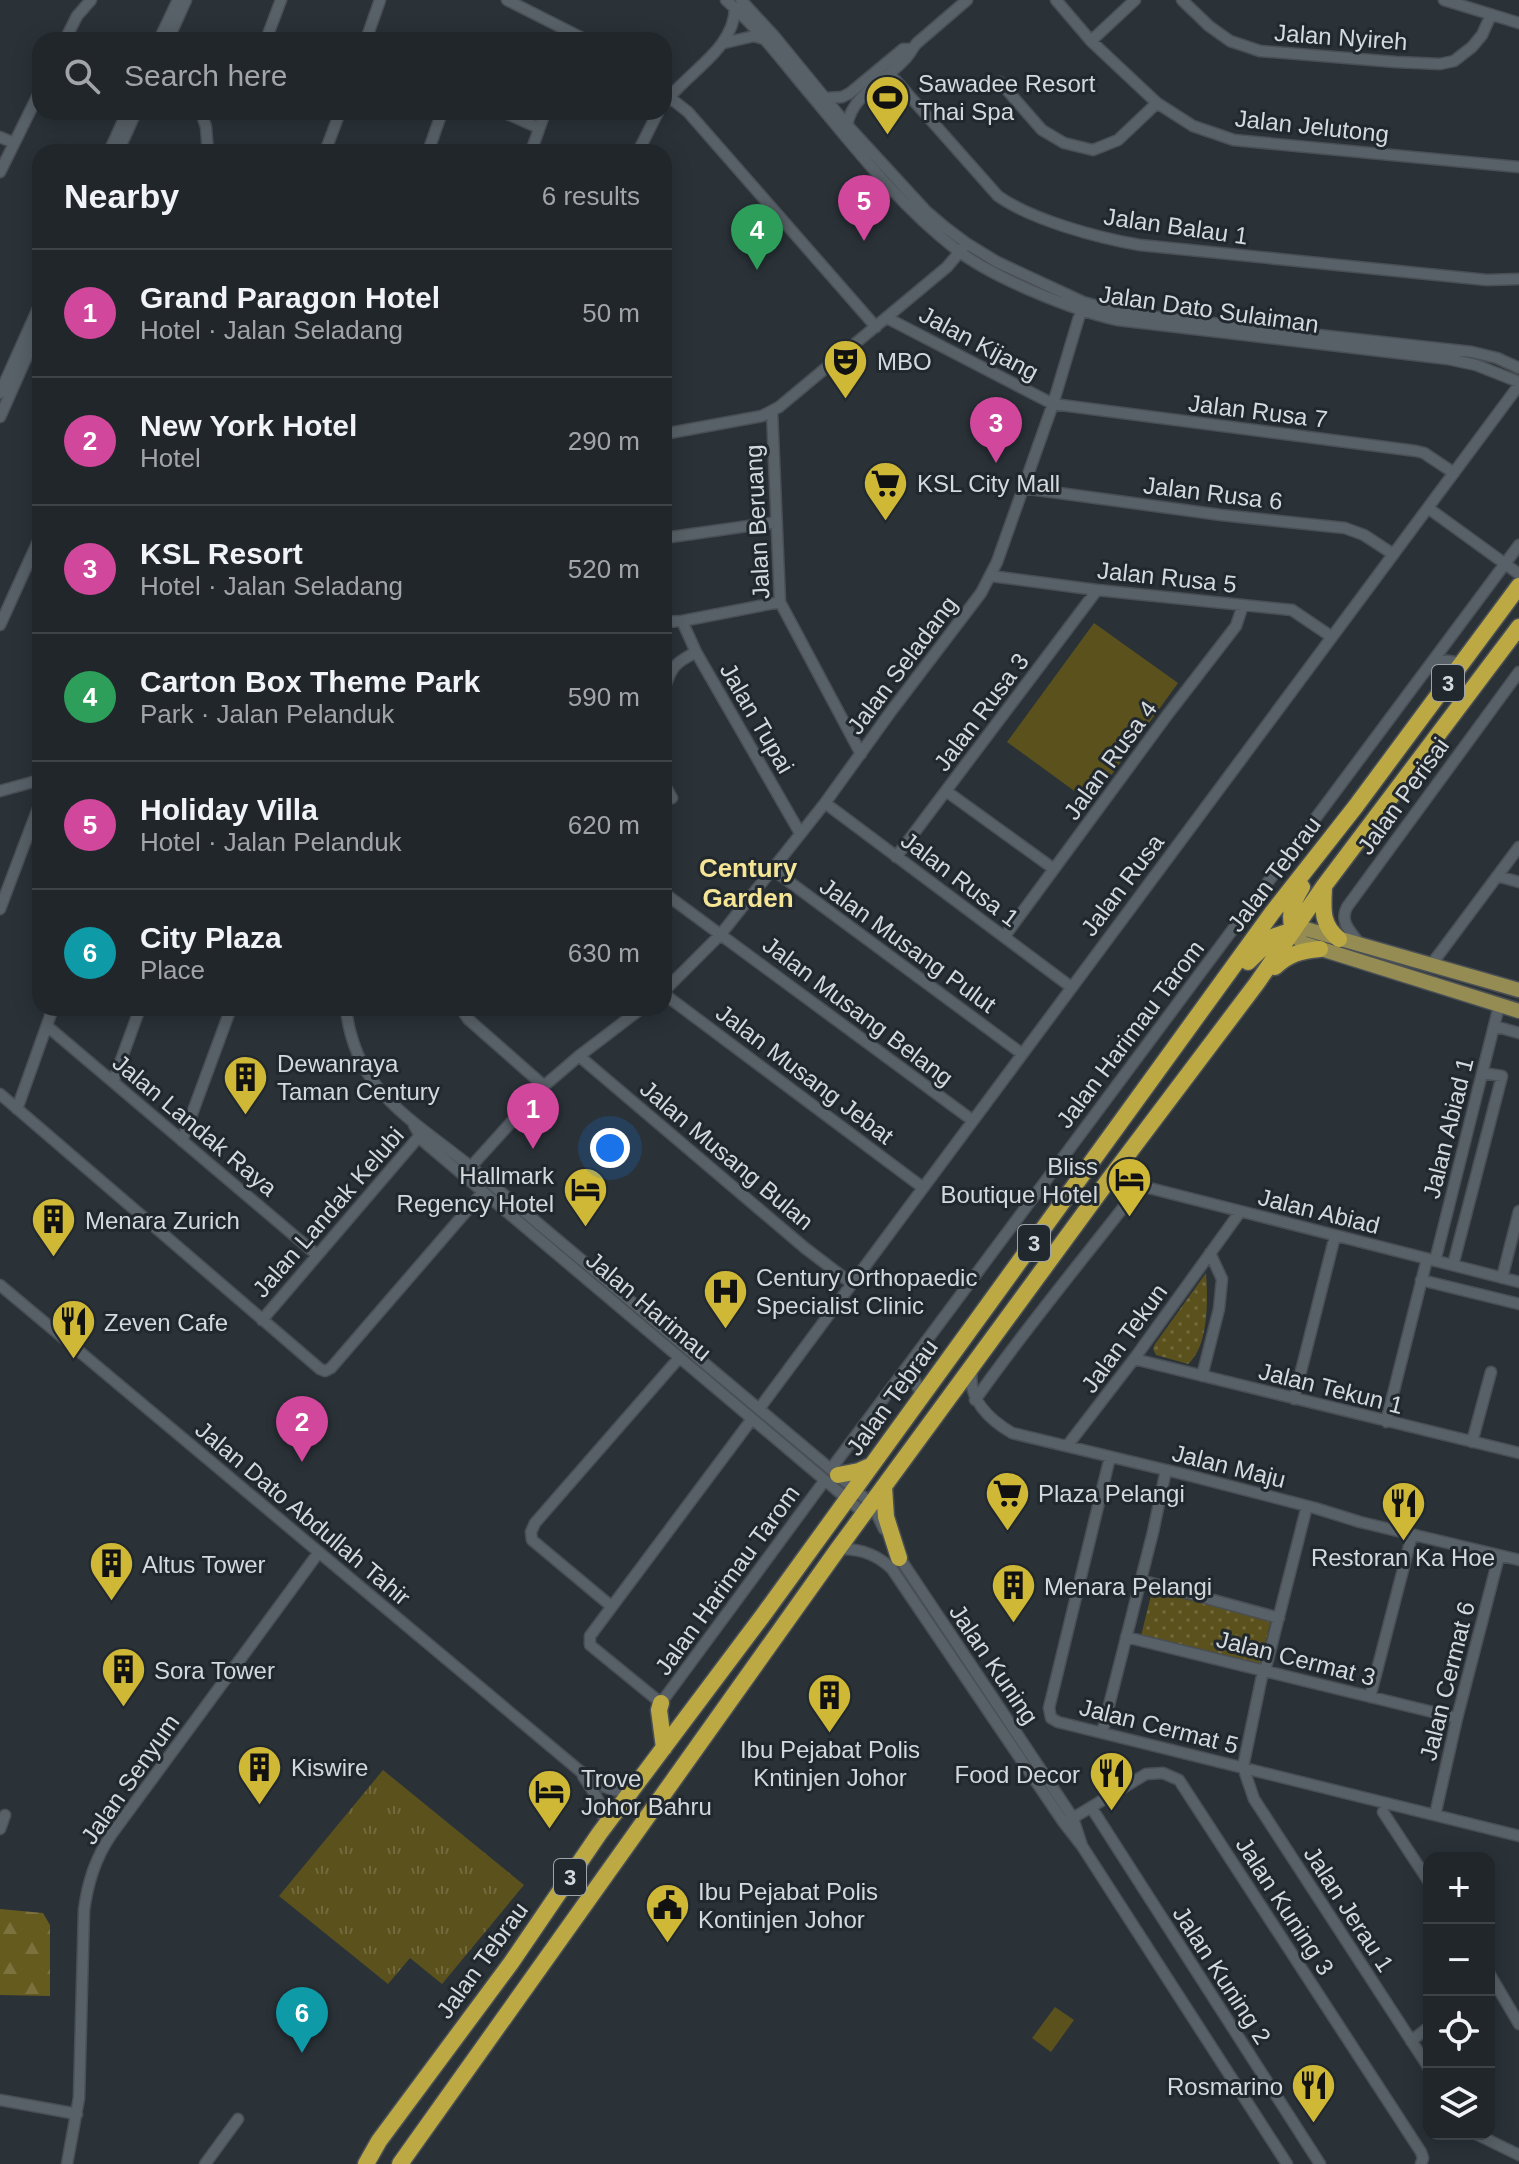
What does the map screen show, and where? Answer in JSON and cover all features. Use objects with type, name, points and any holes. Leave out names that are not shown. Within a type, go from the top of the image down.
[{"type":"highway","name":"Jalan Tebrau","points":[[366,2164],[379,2141],[511,1963],[599,1834],[851,1494],[1272,913],[1356,806],[1519,586]]},
{"type":"highway","name":"Jalan Tebrau","points":[[400,2164],[838,1549],[1257,983],[1324,886],[1519,627]]},
{"type":"highway","points":[[1196,1020],[1268,940],[1293,930],[1290,919],[1294,902],[1356,806]]},
{"type":"highway","points":[[1324,886],[1324,917],[1327,926],[1339,939]]},
{"type":"highway","points":[[1257,983],[1290,954],[1320,949]]},
{"type":"highway","points":[[831,1475],[859,1471],[872,1465]]},
{"type":"highway","points":[[884,1487],[886,1517],[899,1558]]},
{"type":"highway","points":[[661,1703],[659,1710],[664,1748]]},
{"type":"highway","points":[[356,2164],[379,2141]]},
{"type":"main road","points":[[1519,990],[1306,929],[1293,930],[1302,943],[1519,1011]]},
{"type":"street","points":[[69,32],[77,16],[91,0]]},
{"type":"street","points":[[163,32],[178,0]]},
{"type":"street","points":[[172,32],[186,0]]},
{"type":"street","points":[[269,32],[281,0]]},
{"type":"street","points":[[369,32],[380,0]]},
{"type":"street","points":[[507,0],[566,32]]},
{"type":"street","name":"Jalan Dato Sulaiman","points":[[726,0],[738,4],[775,37],[847,125],[963,248]]},
{"type":"street","name":"Jalan Jelutong","points":[[1056,0],[1091,41],[1157,103],[1193,126],[1234,140],[1519,167]]},
{"type":"street","points":[[1091,41],[1135,0]]},
{"type":"street","name":"Jalan Nyireh","points":[[1182,0],[1230,41],[1260,51],[1396,62],[1440,64],[1454,61],[1482,35],[1491,15]]},
{"type":"street","points":[[1444,0],[1519,23]]},
{"type":"street","points":[[847,125],[853,106],[890,74],[963,1]]},
{"type":"street","points":[[672,92],[724,43],[738,4]]},
{"type":"street","name":"Jalan Dato Sulaiman","points":[[738,4],[871,167],[931,228],[1015,282],[1082,306],[1144,317],[1472,352],[1519,368]]},
{"type":"street","points":[[724,43],[754,36],[764,39]]},
{"type":"street","points":[[826,98],[850,93],[903,49],[912,49]]},
{"type":"street","name":"Jalan Balau 1","points":[[890,74],[998,196],[1024,210],[1097,237],[1140,245],[1313,263],[1487,280],[1519,279]]},
{"type":"street","points":[[1000,82],[1042,130],[1064,143],[1093,150],[1118,140],[1157,103]]},
{"type":"street","points":[[672,102],[688,112],[876,327]]},
{"type":"street","points":[[0,172],[32,107]]},
{"type":"street","points":[[113,144],[123,120]]},
{"type":"street","points":[[122,144],[132,120]]},
{"type":"street","points":[[206,120],[208,144]]},
{"type":"street","points":[[328,144],[337,120]]},
{"type":"street","points":[[431,144],[439,120]]},
{"type":"street","points":[[521,120],[539,128]]},
{"type":"street","points":[[534,144],[542,120]]},
{"type":"street","points":[[642,144],[654,120]]},
{"type":"street","points":[[0,137],[14,143]]},
{"type":"street","points":[[672,433],[762,416],[772,411],[947,267],[963,248]]},
{"type":"street","name":"Jalan Dato Sulaiman","points":[[1082,306],[1101,317],[1145,325],[1448,359],[1476,365],[1519,383]]},
{"type":"street","name":"Jalan Seladang","points":[[672,984],[721,934],[825,803],[981,593],[991,576],[1053,404],[1082,306]]},
{"type":"street","name":"Jalan Kijang","points":[[887,318],[1053,404]]},
{"type":"street","points":[[0,393],[32,322]]},
{"type":"street","points":[[0,417],[32,345]]},
{"type":"street","name":"Jalan Rusa","points":[[661,1703],[590,1645],[590,1636],[1519,383]]},
{"type":"street","name":"Jalan Rusa 7","points":[[1053,404],[1416,451],[1454,473]]},
{"type":"street","name":"Jalan Beruang","points":[[772,411],[780,602],[861,754]]},
{"type":"street","name":"Jalan Rusa 6","points":[[1022,488],[1345,528],[1364,535],[1393,554]]},
{"type":"street","points":[[1428,508],[1519,574]]},
{"type":"street","points":[[672,537],[776,522]]},
{"type":"street","name":"Jalan Harimau Tarom","points":[[661,1703],[1519,545]]},
{"type":"street","points":[[0,625],[32,555]]},
{"type":"street","name":"Jalan Rusa 5","points":[[991,576],[1292,610],[1332,637]]},
{"type":"street","name":"Jalan Rusa 3","points":[[896,857],[1097,590]]},
{"type":"street","points":[[672,622],[780,602]]},
{"type":"street","name":"Jalan Rusa 4","points":[[1004,937],[1177,701],[1236,626],[1243,605]]},
{"type":"street","name":"Jalan Tupai","points":[[682,621],[696,652],[800,833]]},
{"type":"street","points":[[672,669],[678,661],[696,652]]},
{"type":"street","points":[[1435,659],[1462,663]]},
{"type":"street","name":"Jalan Perisai","points":[[1362,946],[1347,928],[1344,912],[1519,672]]},
{"type":"street","points":[[0,791],[32,784]]},
{"type":"street","points":[[946,791],[1054,869]]},
{"type":"street","name":"Jalan Rusa 1","points":[[825,803],[1071,987]]},
{"type":"street","points":[[0,909],[32,824]]},
{"type":"street","points":[[1431,965],[1519,847]]},
{"type":"street","name":"Jalan Musang Pulut","points":[[772,869],[1021,1053]]},
{"type":"street","points":[[1497,876],[1519,882]]},
{"type":"street","name":"Jalan Musang Belang","points":[[672,899],[972,1120]]},
{"type":"street","name":"Jalan Musang Jebat","points":[[672,998],[922,1187]]},
{"type":"street","name":"Jalan Abiad 1","points":[[1386,1422],[1421,1280],[1431,1260],[1499,1006]]},
{"type":"street","points":[[17,1109],[50,1016]]},
{"type":"street","points":[[113,1082],[137,1016]]},
{"type":"street","points":[[182,1141],[228,1016]]},
{"type":"street","name":"Jalan Harimau","points":[[347,1016],[351,1037],[366,1073],[377,1089],[422,1133],[868,1509]]},
{"type":"street","points":[[466,1016],[544,1086]]},
{"type":"street","points":[[467,1171],[544,1086],[632,1016]]},
{"type":"street","name":"Jalan Landak Raya","points":[[47,1026],[317,1255]]},
{"type":"street","points":[[1494,1026],[1519,1033]]},
{"type":"street","name":"Jalan Musang Bulan","points":[[579,1056],[805,1248],[851,1283]]},
{"type":"street","name":"Jalan Abiad 1","points":[[1453,1265],[1502,1076],[1482,1073]]},
{"type":"street","points":[[0,1094],[325,1371],[331,1368],[483,1192]]},
{"type":"street","name":"Jalan Landak Kelubi","points":[[262,1320],[422,1133]]},
{"type":"street","name":"Jalan Harimau","points":[[467,1171],[483,1192],[679,1358],[755,1414]]},
{"type":"street","name":"Jalan Abiad","points":[[1110,1178],[1519,1282]]},
{"type":"street","points":[[975,1400],[1140,1186]]},
{"type":"street","points":[[1502,1278],[1519,1211]]},
{"type":"street","name":"Jalan Tekun","points":[[1067,1446],[1240,1212]]},
{"type":"street","points":[[1294,1399],[1335,1236]]},
{"type":"street","points":[[1202,1376],[1219,1309],[1222,1279],[1210,1253]]},
{"type":"street","points":[[1421,1280],[1519,1304]]},
{"type":"street","name":"Jalan Dato Abdullah Tahir","points":[[0,1285],[580,1771],[614,1791],[632,1789]]},
{"type":"street","points":[[611,1606],[532,1540],[531,1532],[535,1523],[679,1358]]},
{"type":"street","name":"Jalan Tekun 1","points":[[1134,1359],[1519,1453]]},
{"type":"street","points":[[973,1365],[970,1383],[975,1400]]},
{"type":"street","points":[[908,1366],[922,1396]]},
{"type":"street","points":[[1472,1442],[1491,1372]]},
{"type":"street","name":"Jalan Maju","points":[[975,1400],[1000,1426],[1012,1433],[1519,1560]]},
{"type":"street","name":"Jalan Cermat 5","points":[[1110,1457],[1049,1708],[1051,1718],[1519,1836]]},
{"type":"street","points":[[1102,1733],[1166,1470]]},
{"type":"street","points":[[1243,1767],[1264,1671],[1307,1506]]},
{"type":"street","name":"Jalan Kuning","points":[[868,1509],[1287,2164]]},
{"type":"street","points":[[1370,1697],[1412,1535]]},
{"type":"street","name":"Jalan Kuning","points":[[838,1549],[865,1552],[884,1561],[892,1569],[1068,1821]]},
{"type":"street","name":"Jalan Senyum","points":[[67,2164],[77,2114],[84,1910],[95,1863],[111,1835],[319,1552]]},
{"type":"street","name":"Jalan Cermat 6","points":[[1435,1815],[1499,1556]]},
{"type":"street","points":[[1140,1580],[1279,1618]]},
{"type":"street","name":"Jalan Cermat 3","points":[[1126,1637],[1457,1718]]},
{"type":"street","name":"Jalan Jerau 1","points":[[1243,1767],[1257,1805],[1423,2059]]},
{"type":"street","name":"Jalan Dato Abdullah Tahir","points":[[580,1771],[600,1801],[604,1813],[605,1826],[599,1834]]},
{"type":"street","name":"Jalan Kuning 3","points":[[1068,1821],[1146,1774],[1163,1773],[1179,1780],[1421,2152],[1421,2164]]},
{"type":"street","name":"Jalan Kuning 2","points":[[1091,1807],[1320,2164]]},
{"type":"street","points":[[1383,1812],[1423,1873]]},
{"type":"street","points":[[0,1829],[5,1815]]},
{"type":"street","points":[[1495,1986],[1519,2024]]},
{"type":"street","points":[[1411,2041],[1423,2032]]},
{"type":"street","points":[[0,2100],[77,2114]]},
{"type":"street","points":[[209,2163],[238,2119]]},
{"type":"street","points":[[1488,2140],[1519,2155]]},
{"type":"green space","points":[[1094,623],[1178,683],[1091,803],[1007,742]]},
{"type":"green space","points":[[1206,1273],[1206,1321],[1195,1356],[1188,1364],[1156,1355],[1153,1349],[1155,1344]]},
{"type":"green space","points":[[1152,1591],[1271,1620],[1260,1665],[1141,1636]]},
{"type":"green space","points":[[383,1770],[524,1885],[442,1984],[410,1958],[388,1984],[279,1896]]},
{"type":"green space","points":[[0,1909],[43,1913],[50,1925],[50,1996],[0,1995]]},
{"type":"green space","points":[[1055,2007],[1074,2020],[1051,2052],[1032,2038]]},
{"type":"place","name":"Sawadee Resort Thai Spa","points":[[887,136]]},
{"type":"place","name":"Holiday Villa","points":[[864,241]]},
{"type":"place","name":"Carton Box Theme Park","points":[[757,270]]},
{"type":"place","name":"MBO","points":[[846,400]]},
{"type":"place","name":"KSL Resort","points":[[996,463]]},
{"type":"place","name":"KSL City Mall","points":[[886,522]]},
{"type":"place","name":"Dewanraya Taman Century","points":[[246,1116]]},
{"type":"place","name":"Grand Paragon Hotel","points":[[533,1149]]},
{"type":"place","name":"Bliss Boutique Hotel","points":[[1129,1219]]},
{"type":"place","name":"Hallmark Regency Hotel","points":[[585,1228]]},
{"type":"place","name":"Menara Zurich","points":[[54,1259]]},
{"type":"place","name":"Century Orthopaedic Specialist Clinic","points":[[725,1330]]},
{"type":"place","name":"Zeven Cafe","points":[[73,1361]]},
{"type":"place","name":"New York Hotel","points":[[302,1462]]},
{"type":"place","name":"Plaza Pelangi","points":[[1007,1532]]},
{"type":"place","name":"Restoran Ka Hoe","points":[[1403,1542]]},
{"type":"place","name":"Altus Tower","points":[[111,1603]]},
{"type":"place","name":"Menara Pelangi","points":[[1013,1625]]},
{"type":"place","name":"Sora Tower","points":[[123,1709]]},
{"type":"place","name":"Ibu Pejabat Polis Kntinjen Johor","points":[[830,1734]]},
{"type":"place","name":"Kiswire","points":[[260,1806]]},
{"type":"place","name":"Food Decor","points":[[1111,1813]]},
{"type":"place","name":"Trove Johor Bahru","points":[[550,1831]]},
{"type":"place","name":"Ibu Pejabat Polis Kontinjen Johor","points":[[667,1944]]},
{"type":"place","name":"City Plaza","points":[[302,2053]]},
{"type":"place","name":"Rosmarino","points":[[1314,2125]]},
{"type":"district","name":"Century Garden","points":[[748,883]]}]
